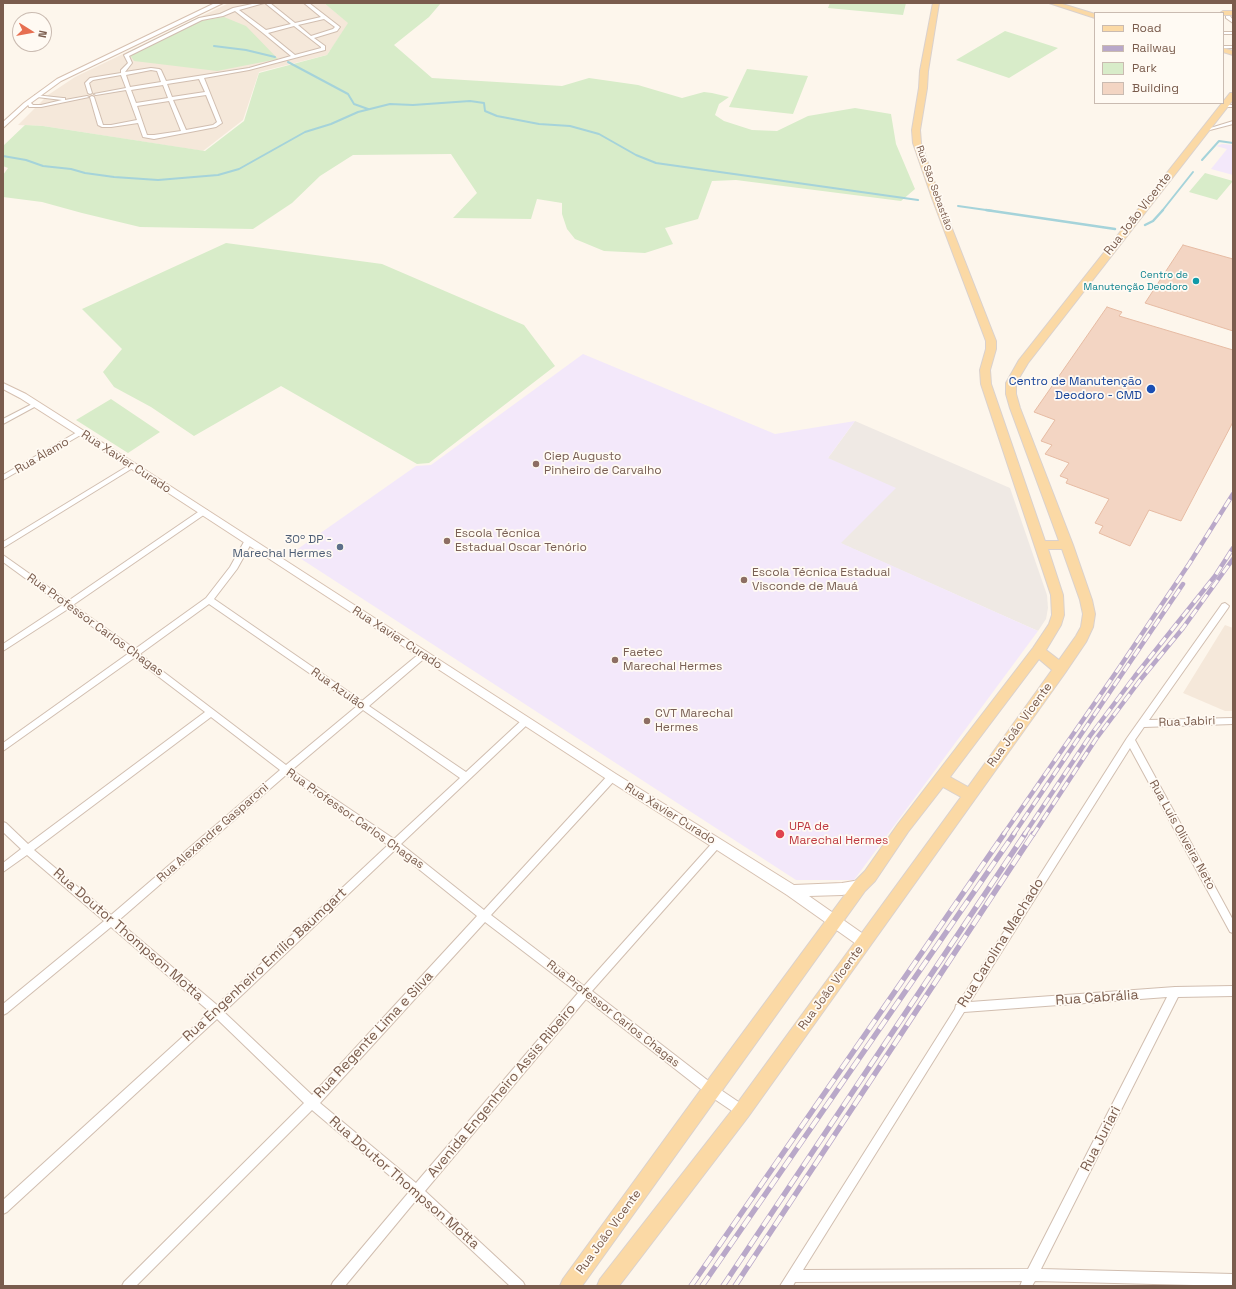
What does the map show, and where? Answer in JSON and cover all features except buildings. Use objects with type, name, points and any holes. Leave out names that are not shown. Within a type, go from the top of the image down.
[{"type":"main road","points":[[3,126],[63,77],[220,3]]},
{"type":"main road","name":"Rua São Sebastião","points":[[936,3],[924,71],[916,136],[920,153],[936,198],[991,341],[991,349],[985,365]]},
{"type":"main road","points":[[1052,3],[1094,16]]},
{"type":"main road","points":[[1062,3],[1094,12]]},
{"type":"main road","name":"Rua João Vicente","points":[[607,1286],[742,1111],[1081,639],[1087,627],[1089,614],[1086,600],[1014,404],[1011,388],[1013,377],[1086,280],[1206,130],[1228,106],[1233,95]]},
{"type":"main road","points":[[3,132],[32,101]]},
{"type":"main road","name":"Rua João Vicente","points":[[570,1286],[860,886],[870,876],[903,828],[942,779],[1038,651],[1055,625],[1058,616],[1057,595],[995,415],[986,384],[985,365]]},
{"type":"main road","name":"Rua Xavier Curado","points":[[3,386],[36,404],[133,466],[612,777],[792,891],[864,942]]},
{"type":"main road","points":[[1041,545],[1067,545]]},
{"type":"main road","points":[[1038,651],[1060,669]]},
{"type":"main road","points":[[942,779],[970,795]]},
{"type":"main road","points":[[792,891],[810,889],[842,889],[860,886]]},
{"type":"street","points":[[201,77],[220,123],[214,126],[184,132],[147,137],[144,135],[123,74],[123,71],[129,64],[126,58],[129,53],[201,19],[222,15],[262,3]]},
{"type":"street","points":[[32,101],[90,95],[249,69],[323,49],[323,47],[311,37],[267,3]]},
{"type":"street","points":[[306,3],[337,26],[338,29],[311,37]]},
{"type":"street","points":[[235,10],[265,32],[294,57]]},
{"type":"street","points":[[1228,14],[1233,22]]},
{"type":"street","points":[[265,32],[325,18]]},
{"type":"street","points":[[139,121],[111,126],[102,126],[90,95],[87,82],[90,80],[156,69],[160,71],[184,132]]},
{"type":"street","points":[[134,105],[207,93]]},
{"type":"street","points":[[32,101],[42,106],[90,95]]},
{"type":"street","points":[[1206,130],[1233,122]]},
{"type":"street","points":[[3,422],[36,404]]},
{"type":"street","name":"Rua Álamo","points":[[3,478],[81,433]]},
{"type":"street","points":[[3,545],[133,466]]},
{"type":"street","points":[[3,648],[204,512]]},
{"type":"street","points":[[3,748],[209,600],[222,584],[248,542]]},
{"type":"street","name":"Rua Professor Carlos Chagas","points":[[3,558],[134,653],[286,770],[394,844],[484,916],[711,1090],[742,1111]]},
{"type":"street","name":"Rua Azulão","points":[[209,600],[466,777]]},
{"type":"street","name":"Rua Carolina Machado","points":[[789,1281],[1130,740],[1225,606]]},
{"type":"street","name":"Rua Alexandre Gasparoni","points":[[3,1010],[112,921],[286,770],[423,655]]},
{"type":"street","points":[[3,868],[211,712]]},
{"type":"street","name":"Rua Engenheiro Emílio Baumgart","points":[[3,1208],[217,1012],[526,721]]},
{"type":"street","name":"Rua Jabiri","points":[[1141,724],[1233,721]]},
{"type":"street","name":"Rua Luís Oliveira Neto","points":[[1130,740],[1233,929]]},
{"type":"street","name":"Rua Regente Lima e Silva","points":[[128,1286],[312,1103],[612,777]]},
{"type":"street","name":"Rua Doutor Thompson Motta","points":[[3,826],[27,849],[217,1012],[312,1103],[418,1192],[519,1286]]},
{"type":"street","name":"Avenida Engenheiro Assis Ribeiro","points":[[337,1286],[418,1192],[585,992],[717,844]]},
{"type":"street","name":"Rua Cabrália","points":[[960,1008],[1175,992],[1233,991]]},
{"type":"street","name":"Rua Juriari","points":[[1029,1281],[1175,992]]},
{"type":"street","points":[[789,1281],[1233,1280]]},
{"type":"shaded area","points":[[229,3],[324,3],[349,23],[327,55],[259,72],[243,120],[203,151],[43,126],[18,125],[48,95],[75,77]]},
{"type":"shaded area","points":[[1222,144],[1233,145],[1233,175],[1211,169],[1227,149],[1216,146]]},
{"type":"shaded area","points":[[583,354],[775,434],[855,421],[828,458],[896,488],[841,543],[1038,631],[854,880],[796,880],[292,553],[416,466],[431,465]]},
{"type":"shaded area","points":[[855,421],[1010,488],[1047,595],[1048,608],[1046,619],[1038,631],[840,543],[828,458]]},
{"type":"shaded area","points":[[1225,625],[1233,628],[1233,711],[1225,711],[1183,693]]},
{"type":"green space","points":[[324,3],[441,3],[429,17],[394,45],[432,78],[562,86],[589,78],[638,85],[682,98],[704,92],[712,93],[729,97],[719,104],[715,115],[724,121],[752,130],[777,131],[808,116],[855,108],[891,114],[896,144],[915,189],[901,201],[736,180],[712,181],[698,219],[665,228],[673,244],[645,253],[604,251],[575,239],[567,229],[562,214],[562,203],[537,199],[531,219],[453,218],[477,193],[451,154],[353,155],[320,176],[292,203],[253,229],[140,227],[42,202],[3,197],[3,175],[8,168],[3,166],[3,146],[25,125],[43,126],[205,151],[244,121],[259,73],[327,55],[348,23]]},
{"type":"green space","points":[[830,3],[906,3],[903,15],[828,8]]},
{"type":"green space","points":[[224,17],[246,26],[278,59],[217,71],[134,61],[130,55],[200,21]]},
{"type":"green space","points":[[1005,31],[1058,48],[1009,78],[956,60]]},
{"type":"green space","points":[[747,69],[808,76],[793,114],[729,107]]},
{"type":"green space","points":[[1205,173],[1233,181],[1217,200],[1189,192]]},
{"type":"green space","points":[[226,243],[382,264],[524,325],[555,366],[429,463],[417,464],[281,386],[194,436],[151,407],[114,387],[103,372],[122,349],[82,309]]},
{"type":"green space","points":[[111,399],[160,432],[128,453],[76,420]]},
{"type":"waterway","points":[[214,46],[246,50],[275,57]]},
{"type":"waterway","points":[[288,62],[348,94],[354,104],[368,109]]},
{"type":"waterway","points":[[3,156],[26,160],[43,166],[71,169],[85,173],[114,177],[158,180],[218,175],[239,169],[305,132],[331,124],[358,112],[390,104],[413,105],[470,101],[484,103],[485,111],[497,116],[539,124],[570,126],[599,134],[636,155],[656,163],[918,200]]},
{"type":"waterway","points":[[1202,160],[1219,141],[1233,143]]},
{"type":"waterway","points":[[1162,211],[1193,172]]},
{"type":"waterway","points":[[958,206],[986,210]]},
{"type":"waterway","points":[[986,210],[993,211]]},
{"type":"waterway","points":[[986,210],[1115,229]]},
{"type":"waterway","points":[[1145,225],[1153,221],[1163,210]]},
{"type":"railway","points":[[1003,835],[1119,668],[1189,564],[1233,494]]},
{"type":"railway","points":[[1024,835],[1090,736],[1135,676],[1215,576],[1233,548]]},
{"type":"railway","points":[[1033,835],[1096,739],[1141,679],[1183,628],[1233,559]]},
{"type":"railway","points":[[1013,835],[1183,584]]},
{"type":"railway","points":[[691,1286],[1004,834]]},
{"type":"railway","points":[[702,1286],[1014,834]]},
{"type":"railway","points":[[723,1286],[1025,834]]},
{"type":"railway","points":[[735,1286],[1033,834]]},
{"type":"place","name":"Centro de Manutenção Deodoro","points":[[1196,281]]},
{"type":"place","name":"Centro de Manutenção Deodoro - CMD","points":[[1151,389]]},
{"type":"place","name":"Ciep Augusto Pinheiro de Carvalho","points":[[536,464]]},
{"type":"place","name":"Escola Técnica Estadual Oscar Tenório","points":[[447,541]]},
{"type":"place","name":"30º DP - Marechal Hermes","points":[[340,547]]},
{"type":"place","name":"Escola Técnica Estadual Visconde de Mauá","points":[[744,580]]},
{"type":"place","name":"Faetec Marechal Hermes","points":[[615,660]]},
{"type":"place","name":"CVT Marechal Hermes","points":[[647,721]]},
{"type":"place","name":"UPA de Marechal Hermes","points":[[780,834]]}]
